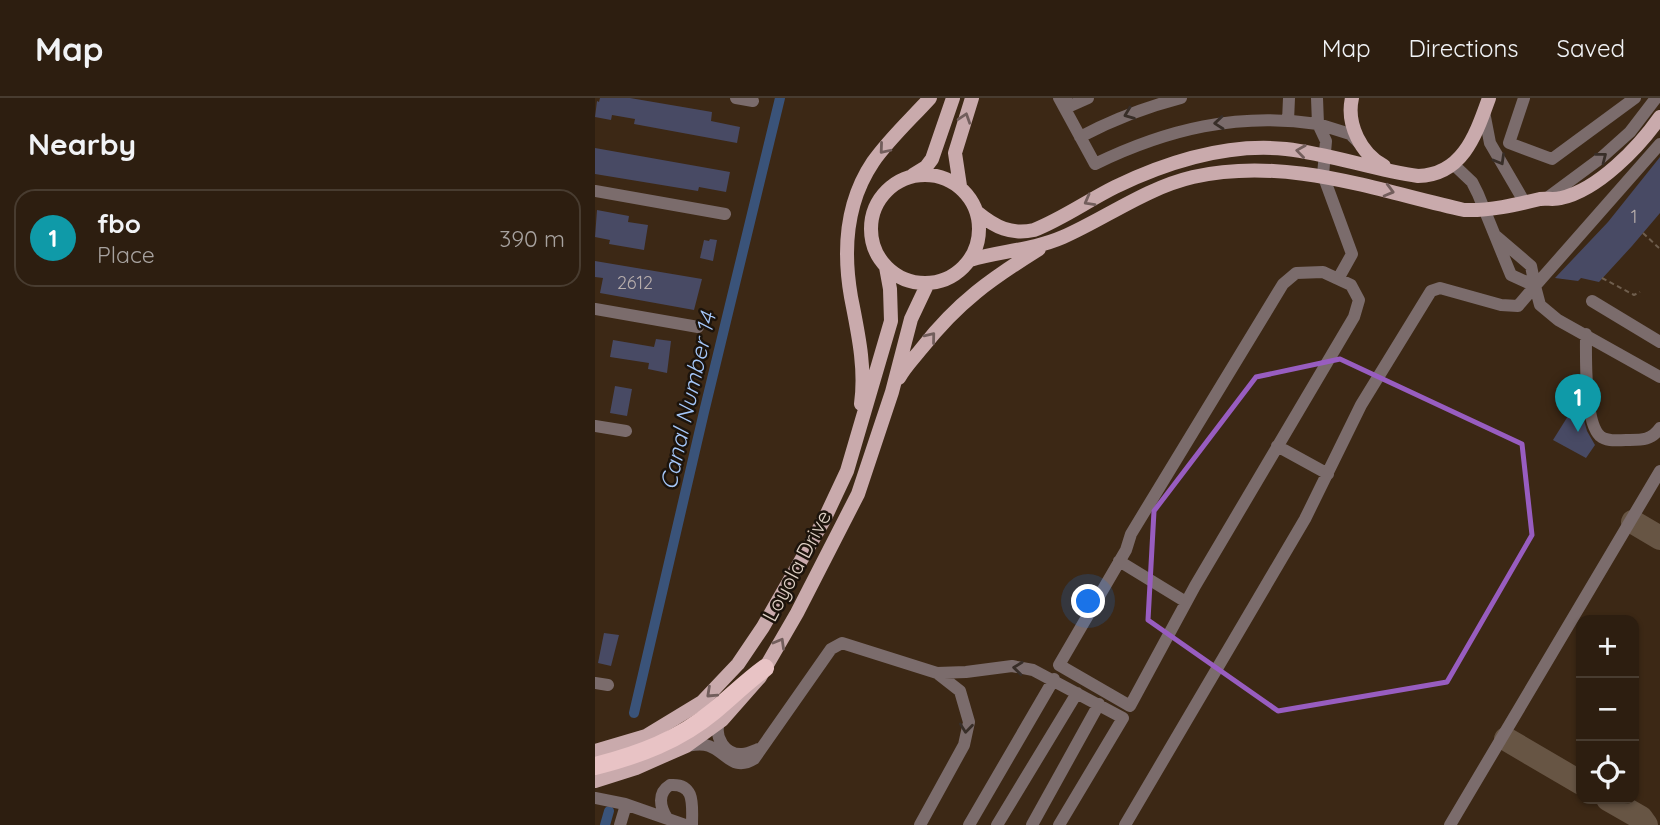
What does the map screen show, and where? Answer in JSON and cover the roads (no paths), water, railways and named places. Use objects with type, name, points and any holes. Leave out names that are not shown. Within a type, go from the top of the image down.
[{"type":"highway","points":[[595,766],[638,755],[669,741],[713,712],[765,668]]},
{"type":"main road","points":[[855,445],[862,395],[862,364],[848,277],[846,246],[849,224],[860,188],[872,164],[930,98]]},
{"type":"main road","points":[[913,175],[946,177],[960,186],[971,198],[978,213],[980,229],[977,246],[970,260],[958,272],[944,280],[928,284],[912,282],[886,267],[876,253],[871,237],[873,213],[885,191],[926,167],[932,159],[953,98]]},
{"type":"main road","points":[[960,186],[955,153],[972,98]]},
{"type":"main road","points":[[1352,98],[1351,117],[1361,144],[1377,162],[1391,170]]},
{"type":"main road","points":[[978,213],[996,227],[1014,232],[1028,231],[1042,227],[1114,187],[1201,156],[1266,148],[1326,155],[1406,174],[1437,173],[1453,164],[1469,146],[1488,98]]},
{"type":"main road","points":[[892,392],[903,370],[962,302],[986,282],[1048,243],[1141,197],[1193,177],[1264,171],[1323,175],[1465,210],[1485,211],[1547,198],[1558,200],[1597,180],[1623,160],[1660,117]]},
{"type":"main road","points":[[970,260],[1000,251],[1048,243]]},
{"type":"main road","name":"Loyola Drive","points":[[595,751],[646,736],[702,702],[738,664],[763,626],[840,491],[891,321],[886,267]]},
{"type":"main road","name":"Loyola Drive","points":[[595,780],[636,768],[686,746],[719,722],[739,703],[765,668],[797,613],[858,494],[892,392],[911,319],[928,284]]},
{"type":"street","points":[[736,98],[753,101]]},
{"type":"street","points":[[1062,98],[1070,106],[1088,98]]},
{"type":"street","points":[[1062,98],[1095,164],[1134,145],[1208,124],[1287,121],[1318,124],[1350,134],[1361,144]]},
{"type":"street","points":[[1080,136],[1156,104],[1181,98]]},
{"type":"street","points":[[1287,121],[1289,98]]},
{"type":"street","points":[[1317,98],[1318,124],[1325,136],[1323,175],[1352,254],[1338,279]]},
{"type":"street","points":[[1524,98],[1509,143],[1552,159],[1635,98]]},
{"type":"street","points":[[1547,198],[1624,138],[1656,98]]},
{"type":"street","points":[[1483,115],[1490,143],[1525,203]]},
{"type":"street","points":[[1125,825],[1300,528],[1361,405],[1431,291],[1440,288],[1501,305],[1518,306],[1660,144]]},
{"type":"street","points":[[1453,164],[1472,182],[1511,275],[1535,286]]},
{"type":"street","points":[[595,191],[725,214]]},
{"type":"street","points":[[1494,234],[1531,266],[1540,305],[1558,320],[1660,377]]},
{"type":"street","points":[[1323,272],[1338,279],[1351,285],[1359,300],[1354,317],[1276,446],[1130,706],[1059,665],[1119,561],[1131,534],[1283,285],[1296,273],[1323,272]]},
{"type":"street","points":[[1592,301],[1660,342]]},
{"type":"street","points":[[595,309],[698,327]]},
{"type":"street","points":[[1586,334],[1585,378],[1592,417],[1598,433],[1602,437],[1615,440],[1644,440],[1655,435],[1660,428]]},
{"type":"street","points":[[595,426],[627,431]]},
{"type":"street","points":[[1276,446],[1328,474]]},
{"type":"street","points":[[1450,825],[1660,471]]},
{"type":"street","points":[[1119,561],[1186,603]]},
{"type":"street","points":[[686,746],[709,746],[737,763],[754,759],[836,645],[848,643],[937,673],[960,691],[969,722],[964,745],[920,825]]},
{"type":"street","points":[[937,673],[1012,666],[1033,670],[1123,718],[1059,825]]},
{"type":"street","points":[[969,825],[1054,680]]},
{"type":"street","points":[[997,825],[1077,692]]},
{"type":"street","points":[[1032,825],[1099,704]]},
{"type":"street","points":[[719,722],[719,739],[730,751],[740,755],[761,747]]},
{"type":"street","points":[[667,818],[660,803],[663,790],[670,785],[683,786],[690,791],[692,825]]},
{"type":"street","points":[[595,798],[626,805],[685,825]]},
{"type":"street","points":[[620,825],[626,805]]},
{"type":"waterway","name":"Canal Number 14","points":[[634,713],[780,98]]},
{"type":"waterway","name":"Canal Number 14","points":[[605,825],[609,811]]},
{"type":"place","name":"fbo","points":[[1578,432]]}]
